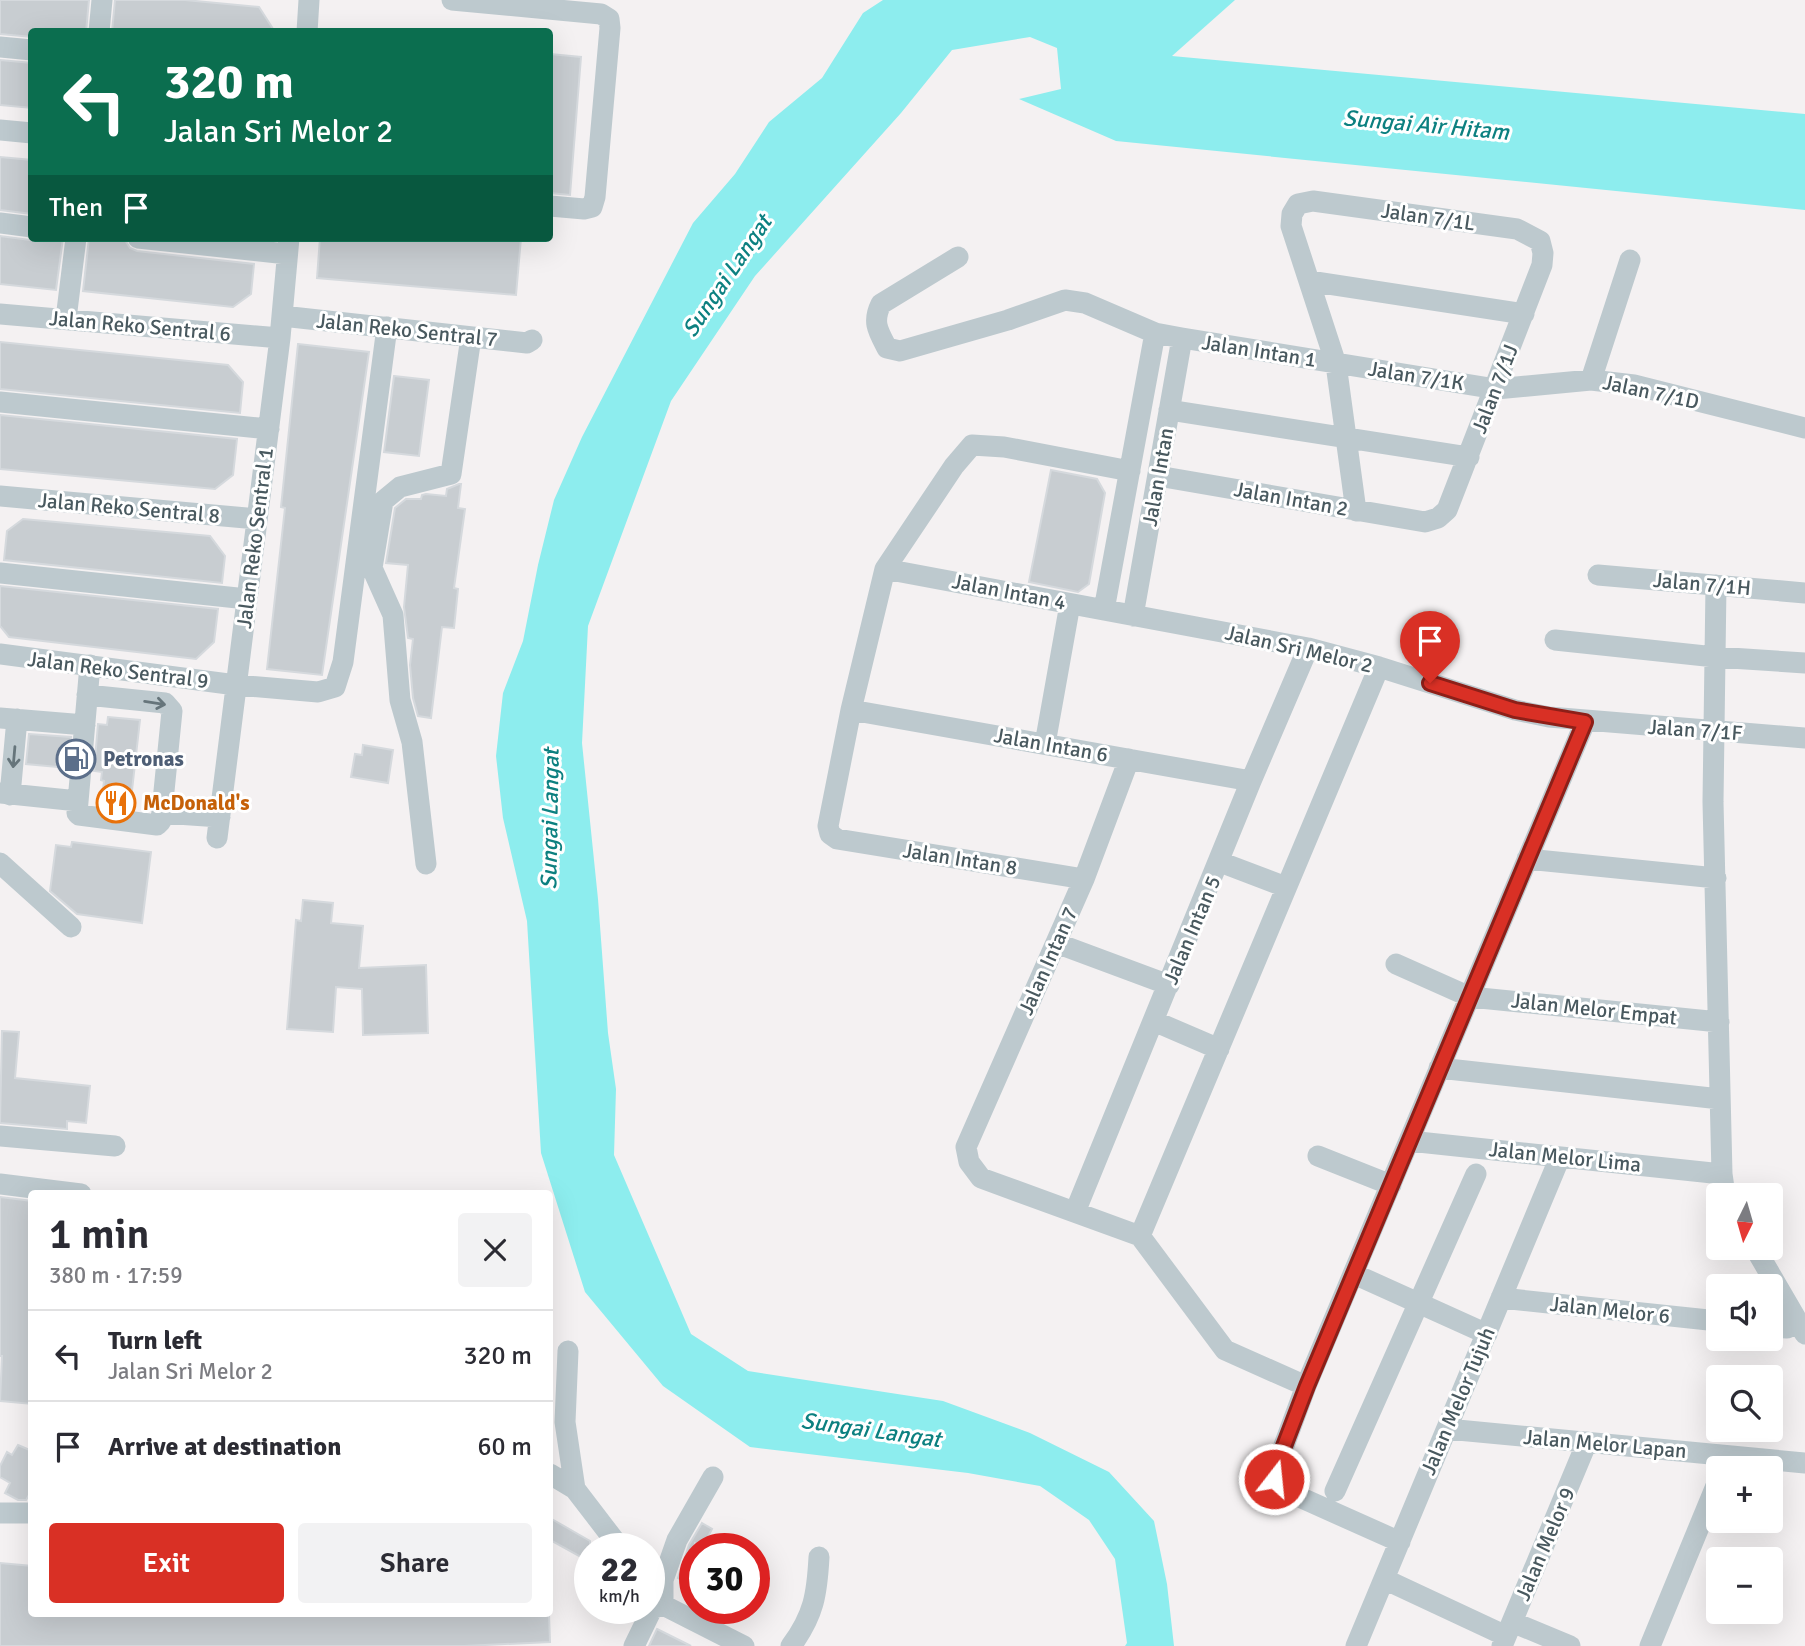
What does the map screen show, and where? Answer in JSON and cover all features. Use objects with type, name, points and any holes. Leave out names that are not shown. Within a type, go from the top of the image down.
[{"type":"street","points":[[99,28],[102,0]]},
{"type":"street","points":[[307,28],[309,0]]},
{"type":"street","points":[[452,0],[601,13],[609,19],[595,197],[592,207],[584,209],[553,206]]},
{"type":"street","points":[[0,47],[28,50]]},
{"type":"street","points":[[0,130],[28,133]]},
{"type":"street","name":"Jalan 7/1L","points":[[1309,281],[1291,226],[1292,214],[1298,204],[1313,201],[1517,229],[1540,242]]},
{"type":"street","points":[[0,223],[28,226]]},
{"type":"street","points":[[66,319],[76,242]]},
{"type":"street","points":[[213,242],[288,246]]},
{"type":"street","name":"Jalan 7/1J","points":[[1425,522],[1438,518],[1447,510],[1469,457],[1542,265],[1540,242]]},
{"type":"street","name":"Jalan Reko Sentral 1","points":[[162,813],[218,827],[280,338],[288,246]]},
{"type":"street","name":"Jalan Intan 1","points":[[958,257],[881,304],[875,316],[878,332],[887,348],[900,351],[1008,320],[1065,300],[1085,303],[1155,333],[1336,364]]},
{"type":"street","points":[[1591,380],[1630,260]]},
{"type":"street","points":[[1356,511],[1336,364],[1309,281],[1524,314]]},
{"type":"street","name":"Jalan Reko Sentral 6","points":[[0,314],[280,338]]},
{"type":"street","name":"Jalan Reko Sentral 7","points":[[282,316],[527,343],[531,340]]},
{"type":"street","name":"Jalan Reko Sentral 9","points":[[0,654],[236,685],[318,692],[335,687],[343,662],[387,327]]},
{"type":"street","points":[[1104,610],[1155,333]]},
{"type":"street","points":[[426,864],[412,741],[400,700],[393,615],[372,568],[383,501],[400,487],[451,474],[471,337]]},
{"type":"street","name":"Jalan Intan","points":[[1133,616],[1182,338]]},
{"type":"street","name":"Jalan 7/1K","points":[[1336,364],[1496,388]]},
{"type":"street","name":"Jalan 7/1D","points":[[1496,388],[1591,380],[1634,385],[1805,428]]},
{"type":"street","points":[[0,402],[269,429]]},
{"type":"street","points":[[1170,410],[1469,457]]},
{"type":"street","points":[[851,710],[885,569],[954,466],[972,445],[1004,447],[1130,471]]},
{"type":"street","name":"Jalan Intan 2","points":[[1158,476],[1425,522]]},
{"type":"street","name":"Jalan Reko Sentral 8","points":[[0,496],[257,519]]},
{"type":"street","name":"Jalan Intan 4","points":[[885,569],[1133,616]]},
{"type":"street","points":[[0,573],[247,599]]},
{"type":"street","name":"Jalan 7/1H","points":[[1598,575],[1805,593]]},
{"type":"street","points":[[1716,585],[1713,802],[1723,1183]]},
{"type":"street","points":[[1045,744],[1070,604]]},
{"type":"street","name":"Jalan Sri Melor 2","points":[[1133,616],[1308,648],[1379,667],[1515,710],[1585,722]]},
{"type":"street","points":[[1555,640],[1715,657],[1805,663]]},
{"type":"street","name":"Jalan Intan 5","points":[[1075,1212],[1308,648]]},
{"type":"street","points":[[87,695],[165,703],[172,711],[162,813],[157,825],[79,816],[77,813],[87,695],[90,665]]},
{"type":"street","points":[[1140,1236],[1379,667]]},
{"type":"street","name":"Jalan Intan 6","points":[[851,710],[1251,781]]},
{"type":"street","name":"Jalan Intan 8","points":[[851,710],[828,826],[830,834],[837,839],[1084,879]]},
{"type":"street","points":[[78,801],[5,794],[9,718],[85,725]]},
{"type":"street","points":[[1400,1542],[1286,1490],[1274,1479],[1276,1467],[1307,1386],[1585,722]]},
{"type":"street","name":"Jalan 7/1F","points":[[1585,722],[1805,738]]},
{"type":"street","name":"Jalan Intan 7","points":[[1075,1212],[981,1178],[969,1162],[966,1147],[1084,879],[1129,759]]},
{"type":"street","points":[[1527,859],[1716,878]]},
{"type":"street","points":[[1220,862],[1286,887]]},
{"type":"street","points":[[0,863],[71,927]]},
{"type":"street","points":[[1056,943],[1169,985]]},
{"type":"street","name":"Jalan Melor Empat","points":[[1396,964],[1470,997],[1718,1022]]},
{"type":"street","points":[[1154,1021],[1219,1049]]},
{"type":"street","points":[[1439,1068],[1720,1099]]},
{"type":"street","points":[[0,1136],[115,1146]]},
{"type":"street","name":"Jalan Melor Lima","points":[[1409,1141],[1722,1174]]},
{"type":"street","points":[[1318,1156],[1391,1185]]},
{"type":"street","name":"Jalan Melor Tujuh","points":[[1356,1646],[1560,1157]]},
{"type":"street","points":[[1335,1491],[1476,1174]]},
{"type":"street","points":[[0,1184],[49,1190]]},
{"type":"street","points":[[1075,1212],[1140,1236],[1225,1349],[1307,1386]]},
{"type":"street","points":[[1762,1260],[1802,1328]]},
{"type":"street","points":[[1354,1274],[1487,1334]]},
{"type":"street","name":"Jalan Melor 6","points":[[1501,1298],[1706,1320]]},
{"type":"street","points":[[1783,1328],[1802,1328]]},
{"type":"street","points":[[568,1351],[565,1422],[575,1489]]},
{"type":"street","points":[[553,1377],[566,1389]]},
{"type":"street","name":"Jalan Melor Lapan","points":[[1447,1429],[1587,1442],[1706,1459]]},
{"type":"street","name":"Jalan Melor 9","points":[[1507,1634],[1587,1442]]},
{"type":"street","name":"Jalan Melor Lapan","points":[[1783,1463],[1805,1463]]},
{"type":"street","points":[[553,1476],[575,1489],[609,1533]]},
{"type":"street","points":[[665,1574],[677,1540],[713,1477]]},
{"type":"street","points":[[1650,1646],[1706,1510]]},
{"type":"street","points":[[0,1513],[28,1513]]},
{"type":"street","points":[[791,1646],[802,1631],[817,1592],[819,1557]]},
{"type":"street","points":[[1384,1579],[1507,1634],[1570,1646]]},
{"type":"street","points":[[665,1610],[744,1646]]},
{"type":"street","points":[[634,1646],[648,1624]]},
{"type":"water","points":[[883,0],[1235,0],[1172,56],[1805,114],[1805,210],[1116,141],[1019,99],[1061,89],[1057,48],[1030,37],[952,50],[901,113],[755,276],[671,401],[588,626],[582,743],[608,1033],[616,1089],[614,1155],[691,1334],[748,1371],[943,1401],[1030,1433],[1109,1472],[1154,1521],[1167,1584],[1174,1646],[1125,1646],[1127,1643],[1115,1559],[1089,1520],[1040,1486],[968,1473],[750,1447],[663,1386],[585,1292],[541,1153],[527,921],[503,818],[496,756],[503,693],[523,641],[554,500],[582,437],[693,223],[735,174],[769,122],[822,78],[863,13]]},
{"type":"building","points":[[0,0],[89,0],[86,28],[28,28],[28,37],[0,34]]},
{"type":"building","points":[[115,0],[185,0],[259,7],[272,28],[112,28]]},
{"type":"building","points":[[553,54],[581,57],[570,195],[553,193]]},
{"type":"building","points":[[0,60],[28,63],[28,108],[0,105]]},
{"type":"building","points":[[0,157],[28,160],[28,214],[0,210]]},
{"type":"building","points":[[0,236],[28,240],[28,242],[62,242],[56,290],[0,284]]},
{"type":"building","points":[[89,242],[126,242],[130,248],[137,251],[254,264],[251,294],[233,307],[83,291]]},
{"type":"building","points":[[320,242],[521,242],[516,295],[317,278]]},
{"type":"building","points":[[0,342],[228,365],[243,382],[240,413],[0,389]]},
{"type":"building","points":[[298,344],[369,352],[322,675],[267,669],[285,508],[281,507]]},
{"type":"building","points":[[394,376],[429,380],[419,456],[384,452]]},
{"type":"building","points":[[0,415],[237,439],[233,475],[215,489],[0,469]]},
{"type":"building","points":[[1051,470],[1097,479],[1105,493],[1089,584],[1078,592],[1029,582]]},
{"type":"building","points":[[459,484],[458,508],[465,509],[454,588],[458,589],[454,628],[442,627],[431,718],[418,716],[413,698],[410,665],[413,639],[408,638],[404,607],[408,565],[386,563],[395,508],[406,499],[421,499],[422,495],[426,494],[446,496],[447,489]]},
{"type":"building","points":[[23,519],[210,536],[225,556],[222,583],[4,560],[7,531]]},
{"type":"building","points":[[0,586],[218,609],[214,642],[196,659],[9,637],[0,626]]},
{"type":"building","points":[[108,717],[140,720],[130,808],[101,805],[104,781],[101,780],[102,772],[94,771],[98,724],[107,725]]},
{"type":"building","points":[[29,734],[71,737],[68,768],[26,764]]},
{"type":"building","points":[[363,745],[393,750],[388,783],[351,777],[355,754],[362,755]]},
{"type":"building","points":[[72,842],[151,852],[142,923],[77,914],[50,891],[56,845],[71,847]]},
{"type":"building","points":[[303,900],[333,903],[331,923],[363,926],[359,968],[426,965],[428,1033],[363,1035],[362,989],[336,987],[333,1032],[287,1029],[296,920],[301,921]]},
{"type":"building","points":[[2,1031],[19,1032],[15,1078],[90,1086],[86,1123],[67,1121],[67,1129],[0,1123]]},
{"type":"building","points":[[0,1197],[28,1200],[28,1404],[0,1401]]},
{"type":"building","points":[[18,1445],[28,1449],[26,1500],[18,1500],[5,1493],[10,1483],[0,1477],[0,1466],[7,1452],[12,1455]]},
{"type":"building","points":[[553,1520],[576,1533],[574,1553],[553,1542]]},
{"type":"building","points":[[702,1523],[712,1529],[710,1533],[696,1533]]},
{"type":"building","points":[[0,1563],[28,1566],[28,1617],[549,1617],[550,1642],[464,1646],[0,1646]]},
{"type":"building","points":[[657,1629],[691,1646],[649,1646]]},
{"type":"place","name":"Petronas","points":[[76,759]]},
{"type":"place","name":"McDonald's","points":[[116,803]]},
{"type":"route","points":[[1274,1479],[1276,1467],[1307,1386],[1585,722],[1515,710],[1430,683]]},
{"type":"water label","name":"Sungai Air Hitam","points":[[1426,125]]},
{"type":"water label","name":"Sungai Langat","points":[[727,276]]},
{"type":"water label","name":"Sungai Langat","points":[[550,819]]},
{"type":"water label","name":"Sungai Langat","points":[[871,1430]]}]
